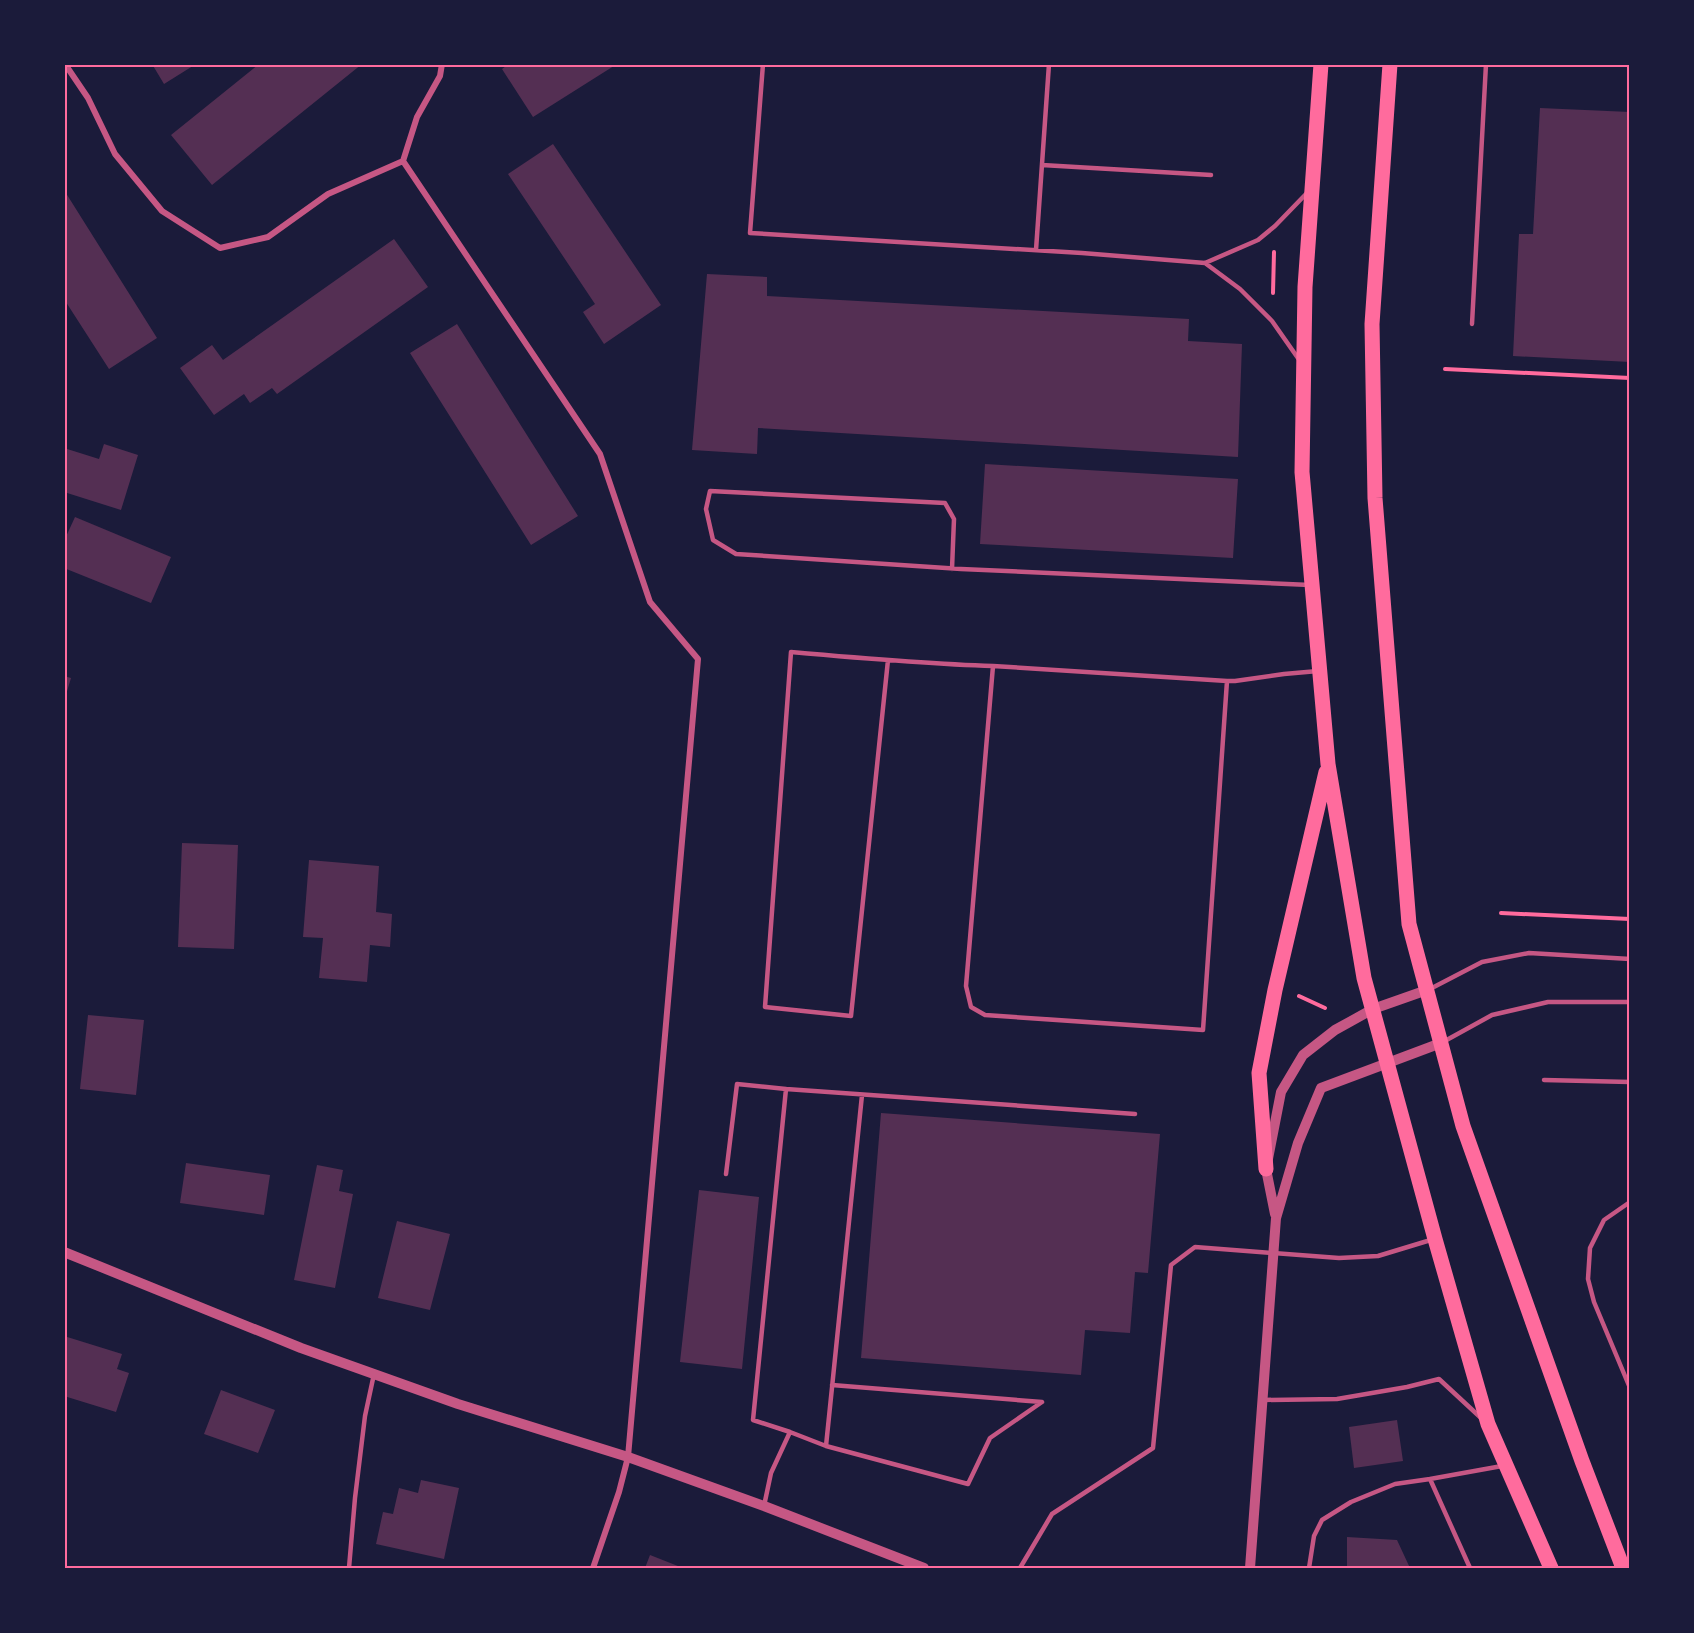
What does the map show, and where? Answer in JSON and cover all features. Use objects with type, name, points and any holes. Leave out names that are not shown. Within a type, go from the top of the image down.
[{"type":"main road","points":[[1322,64],[1305,287],[1302,472],[1328,764],[1364,978],[1435,1239],[1488,1424],[1551,1569]]},
{"type":"main road","points":[[1390,64],[1372,324],[1375,498],[1409,924],[1463,1126],[1578,1450],[1623,1569]]},
{"type":"main road","points":[[1266,1169],[1259,1073],[1275,990],[1328,764]]},
{"type":"street","points":[[65,64],[88,98],[115,154],[162,211],[220,248],[267,237],[328,194],[403,161],[417,117],[440,76],[442,64]]},
{"type":"street","points":[[403,161],[600,454],[650,602],[698,659],[628,1457],[619,1492],[593,1569]]},
{"type":"street","points":[[1276,1218],[1266,1169],[1281,1092],[1303,1055],[1335,1030],[1373,1008],[1427,990]]},
{"type":"street","points":[[1250,1569],[1276,1218],[1298,1143],[1321,1088],[1441,1043]]},
{"type":"street","points":[[64,1252],[374,1374],[458,1404],[628,1457],[764,1506],[924,1569]]},
{"type":"lane","points":[[763,64],[750,233],[1036,250],[1205,263],[1258,240],[1312,188]]},
{"type":"lane","points":[[1036,250],[1048,64]]},
{"type":"lane","points":[[1473,324],[1486,64]]},
{"type":"lane","points":[[1042,165],[1211,175]]},
{"type":"lane","points":[[1205,263],[1240,289],[1272,321],[1303,367]]},
{"type":"lane","points":[[952,569],[954,519],[945,503],[710,491],[706,509],[713,540],[736,554],[952,569],[1312,585]]},
{"type":"lane","points":[[888,660],[851,1017],[765,1007],[791,652],[1227,681],[1320,671]]},
{"type":"lane","points":[[993,666],[966,986],[971,1007],[986,1015],[1203,1030],[1227,681]]},
{"type":"lane","points":[[1427,990],[1482,962],[1529,953],[1629,959]]},
{"type":"lane","points":[[1441,1043],[1492,1015],[1548,1002],[1629,1002]]},
{"type":"lane","points":[[1544,1080],[1629,1082]]},
{"type":"lane","points":[[726,1174],[737,1084],[1136,1114]]},
{"type":"lane","points":[[786,1089],[753,1420],[826,1446],[968,1484],[990,1438],[1042,1402],[832,1385]]},
{"type":"lane","points":[[826,1446],[862,1095]]},
{"type":"lane","points":[[1629,1202],[1604,1220],[1590,1248],[1588,1279],[1594,1302],[1629,1388]]},
{"type":"lane","points":[[1020,1569],[1052,1514],[1153,1448],[1171,1265],[1195,1247],[1339,1258],[1378,1256],[1435,1239]]},
{"type":"lane","points":[[349,1569],[360,1451],[374,1374]]},
{"type":"lane","points":[[1263,1400],[1337,1399],[1439,1379],[1488,1424]]},
{"type":"lane","points":[[764,1506],[771,1473],[790,1432]]},
{"type":"lane","points":[[1309,1569],[1314,1536],[1322,1520],[1351,1502],[1395,1484],[1505,1466]]},
{"type":"lane","points":[[1430,1479],[1470,1569]]},
{"type":"path","points":[[1273,294],[1274,251]]},
{"type":"path","points":[[1444,369],[1629,378]]},
{"type":"path","points":[[1501,913],[1629,919]]},
{"type":"path","points":[[1293,994],[1326,1008]]},
{"type":"building","points":[[152,64],[196,64],[164,84]]},
{"type":"building","points":[[259,64],[362,64],[212,185],[171,135]]},
{"type":"building","points":[[509,64],[617,64],[533,117],[502,69]]},
{"type":"building","points":[[1540,108],[1630,112],[1630,362],[1513,356],[1519,234],[1533,234]]},
{"type":"building","points":[[553,144],[661,305],[604,344],[583,312],[595,304],[508,174]]},
{"type":"building","points":[[64,190],[157,338],[109,369],[64,299]]},
{"type":"building","points":[[394,239],[428,287],[277,394],[272,388],[250,403],[244,394],[214,415],[180,368],[212,345],[223,360]]},
{"type":"building","points":[[707,274],[767,277],[767,296],[1189,319],[1188,341],[1242,344],[1238,457],[758,428],[757,454],[692,450]]},
{"type":"building","points":[[457,324],[578,516],[531,545],[410,353]]},
{"type":"building","points":[[104,444],[138,455],[121,510],[64,492],[64,448],[99,459]]},
{"type":"building","points":[[985,464],[1238,479],[1233,558],[980,544]]},
{"type":"building","points":[[75,517],[171,557],[151,603],[64,568],[64,541]]},
{"type":"building","points":[[64,676],[71,678],[65,698],[64,698]]},
{"type":"building","points":[[182,843],[238,845],[234,949],[178,947]]},
{"type":"building","points":[[309,860],[379,866],[376,912],[392,914],[390,947],[370,945],[367,982],[319,978],[323,938],[303,937]]},
{"type":"building","points":[[88,1015],[144,1020],[136,1095],[80,1089]]},
{"type":"building","points":[[881,1113],[1160,1134],[1148,1273],[1135,1272],[1130,1333],[1085,1330],[1081,1375],[861,1358]]},
{"type":"building","points":[[186,1163],[270,1175],[264,1215],[180,1203]]},
{"type":"building","points":[[317,1165],[343,1170],[339,1191],[353,1194],[335,1288],[294,1280]]},
{"type":"building","points":[[699,1190],[759,1197],[742,1369],[680,1362]]},
{"type":"building","points":[[397,1221],[450,1234],[430,1310],[378,1298]]},
{"type":"building","points":[[64,1336],[122,1354],[117,1369],[129,1373],[116,1412],[64,1396]]},
{"type":"building","points":[[221,1390],[275,1410],[258,1453],[204,1434]]},
{"type":"building","points":[[1397,1420],[1403,1461],[1354,1468],[1349,1427]]},
{"type":"building","points":[[421,1480],[459,1488],[444,1559],[376,1544],[383,1512],[393,1514],[399,1488],[418,1493]]},
{"type":"building","points":[[1347,1537],[1397,1540],[1410,1568],[1347,1568]]},
{"type":"building","points":[[650,1555],[683,1568],[645,1568]]}]
